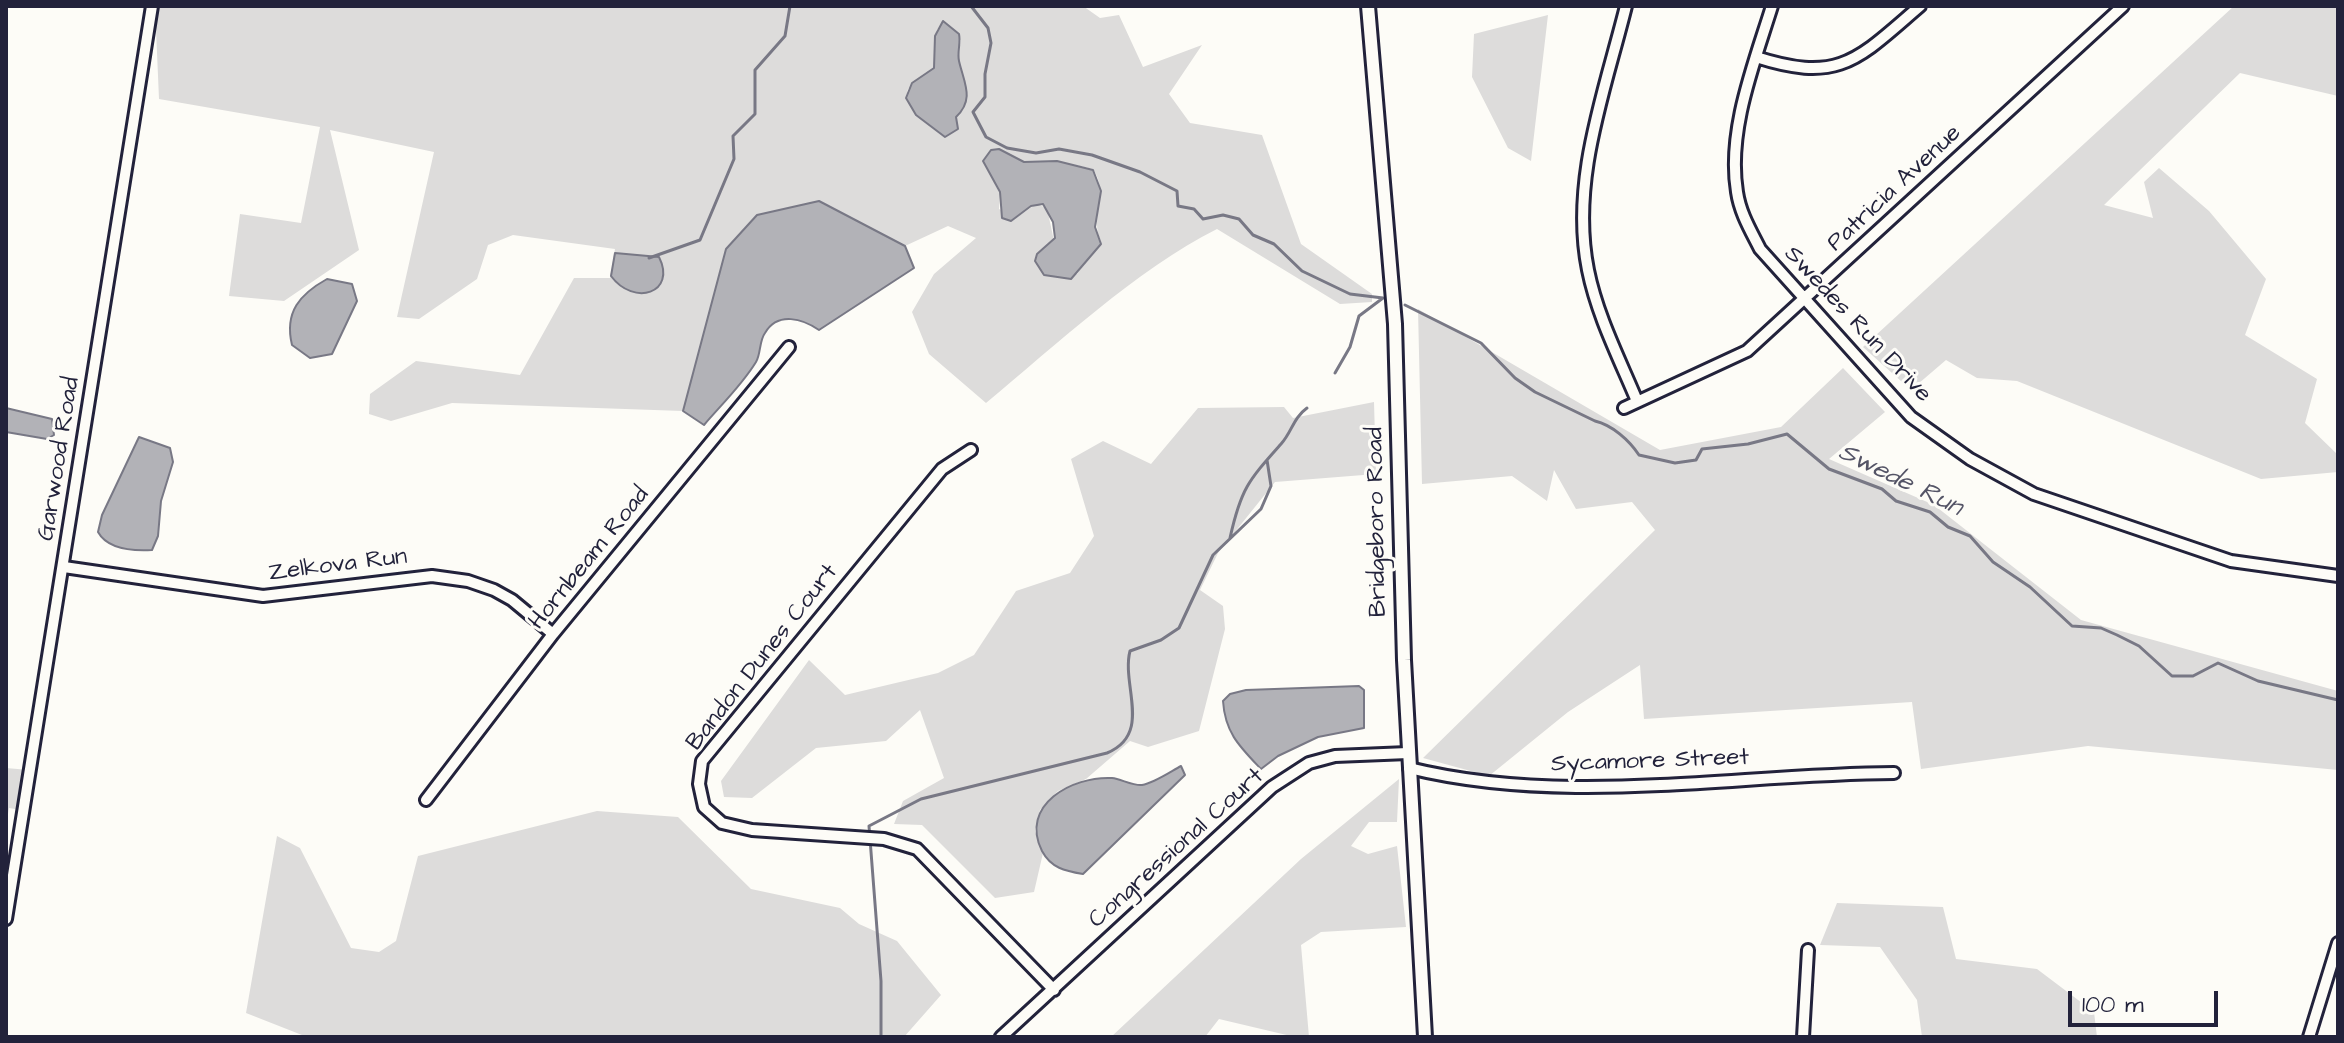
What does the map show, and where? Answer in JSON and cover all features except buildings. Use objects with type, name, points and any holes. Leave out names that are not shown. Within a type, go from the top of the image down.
[{"type":"main road","name":"Bridgeboro Road","points":[[1368,6],[1395,324],[1408,753],[1425,1037]]},
{"type":"street","name":"Garwood Road","points":[[6,919],[152,6]]},
{"type":"street","points":[[1626,6],[1586,167],[1582,219],[1588,270],[1602,319],[1637,401]]},
{"type":"street","name":"Swedes Run Drive","points":[[1772,6],[1737,133],[1737,193],[1744,216],[1760,249],[1911,417],[1970,459],[2034,494],[2231,561],[2338,576]]},
{"type":"street","points":[[1756,57],[1799,69],[1845,65],[1920,6]]},
{"type":"street","name":"Patricia Avenue","points":[[1624,408],[1747,351],[2123,6]]},
{"type":"street","name":"Hornbeam Road","points":[[426,800],[553,634],[789,347]]},
{"type":"street","name":"Bandon Dunes Court","points":[[971,450],[942,469],[702,761],[699,784],[704,807],[722,823],[752,830],[884,839],[917,849],[1054,990]]},
{"type":"street","name":"Zelkova Run","points":[[64,567],[263,596],[375,580],[432,576],[458,579],[512,600],[553,634]]},
{"type":"street","name":"Congressional Court","points":[[1001,1037],[1272,787],[1309,763],[1335,756],[1408,753]]},
{"type":"street","name":"Sycamore Street","points":[[1409,768],[1484,783],[1562,787],[1894,773]]},
{"type":"street","points":[[2309,1037],[2338,943]]},
{"type":"street","points":[[1803,1037],[1808,950]]},
{"type":"shaded area","points":[[155,6],[1083,6],[1100,18],[1119,15],[1143,67],[1202,45],[1169,94],[1190,123],[1262,135],[1301,244],[1372,294],[1372,302],[1340,304],[1217,229],[1127,287],[986,403],[929,354],[912,312],[934,274],[976,238],[948,226],[905,246],[819,201],[726,249],[683,411],[452,403],[391,421],[369,414],[370,394],[416,361],[520,375],[574,278],[610,278],[615,249],[513,235],[488,245],[477,279],[419,319],[397,317],[434,152],[330,130],[359,250],[284,301],[229,296],[240,214],[301,223],[320,127],[159,99]],"holes":[[[937,29],[961,40],[959,61],[967,96],[956,117],[958,126],[945,137],[922,119],[906,98],[908,89],[934,68]],[[983,161],[1057,161],[1093,169],[1100,187],[1097,223],[1101,241],[1077,274],[1048,275],[1035,259],[1054,241],[1047,208],[1036,204],[1016,218],[999,209],[1000,194]]]},
{"type":"shaded area","points":[[2234,6],[2338,6],[2338,96],[2240,73],[2104,205],[2153,218],[2144,182],[2159,168],[2209,211],[2266,279],[2245,335],[2317,379],[2305,423],[2338,455],[2338,472],[2261,479],[2017,381],[1977,378],[1946,360],[1911,390],[1863,347]]},
{"type":"shaded area","points":[[1548,15],[1531,161],[1508,148],[1472,77],[1474,34]]},
{"type":"shaded area","points":[[943,21],[959,34],[959,58],[967,97],[956,117],[958,129],[945,137],[916,115],[906,98],[912,83],[934,68],[935,36]]},
{"type":"shaded area","points":[[999,149],[1024,162],[1057,161],[1093,170],[1101,191],[1095,227],[1101,244],[1071,279],[1044,275],[1035,261],[1037,254],[1055,238],[1053,222],[1043,204],[1031,206],[1011,221],[1002,218],[1000,192],[983,161],[991,150]]},
{"type":"shaded area","points":[[819,201],[905,246],[914,268],[819,330],[791,319],[770,326],[763,336],[758,359],[704,425],[683,411],[726,249],[757,215]]},
{"type":"shaded area","points":[[615,253],[659,257],[663,269],[658,287],[641,293],[620,286],[611,276]]},
{"type":"shaded area","points":[[327,279],[352,284],[357,301],[332,354],[310,358],[292,345],[290,323],[296,305]]},
{"type":"shaded area","points":[[1418,309],[1660,450],[1781,427],[1843,368],[1885,412],[1829,459],[1934,505],[2081,620],[2338,691],[2338,770],[2088,746],[1921,769],[1912,702],[1644,719],[1640,665],[1568,712],[1489,776],[1423,758],[1655,530],[1632,502],[1576,509],[1554,470],[1547,501],[1512,476],[1422,484]]},
{"type":"shaded area","points":[[1374,402],[1376,474],[1275,482],[1218,553],[1200,590],[1223,606],[1225,629],[1199,731],[1148,747],[1130,741],[1086,779],[1058,791],[1040,810],[1035,831],[1043,853],[1034,892],[995,898],[922,825],[894,824],[903,801],[944,778],[920,710],[886,741],[816,748],[752,798],[724,797],[721,781],[809,660],[845,695],[938,673],[974,655],[1016,591],[1070,573],[1094,536],[1071,459],[1103,441],[1151,464],[1198,408],[1284,407],[1293,418]]},
{"type":"shaded area","points":[[6,408],[52,419],[54,435],[47,439],[6,432]]},
{"type":"shaded area","points":[[139,437],[170,448],[173,462],[161,501],[158,536],[152,550],[115,546],[98,532],[102,515]]},
{"type":"shaded area","points":[[1359,686],[1364,690],[1364,728],[1318,737],[1278,756],[1261,769],[1235,739],[1224,712],[1223,701],[1230,694],[1246,690]]},
{"type":"shaded area","points":[[1181,766],[1185,775],[1083,874],[1059,868],[1042,851],[1037,835],[1038,820],[1043,807],[1066,788],[1081,782],[1112,778],[1142,785]]},
{"type":"shaded area","points":[[6,768],[29,770],[21,810],[9,808],[6,826]]},
{"type":"shaded area","points":[[1399,779],[1397,822],[1369,822],[1351,846],[1368,854],[1397,846],[1406,927],[1321,932],[1301,945],[1309,1037],[1295,1037],[1219,1019],[1205,1037],[1111,1037],[1301,859]]},
{"type":"shaded area","points":[[597,811],[678,817],[751,889],[840,908],[859,924],[897,941],[941,995],[904,1037],[307,1037],[246,1013],[277,836],[300,848],[351,948],[379,952],[396,941],[418,856]]},
{"type":"shaded area","points":[[1837,903],[1943,907],[1956,959],[2037,969],[2094,1012],[2097,1037],[1922,1037],[1917,1000],[1880,947],[1820,945]]},
{"type":"waterway","points":[[649,258],[700,240],[734,159],[733,136],[755,114],[755,70],[785,36],[790,6]]},
{"type":"waterway","name":"Swede Run","points":[[971,6],[988,28],[991,43],[985,74],[985,97],[973,112],[986,137],[1007,148],[1036,153],[1059,149],[1092,155],[1140,172],[1177,191],[1178,206],[1194,209],[1203,219],[1223,215],[1239,219],[1253,235],[1274,244],[1302,271],[1350,294],[1383,298]]},
{"type":"waterway","points":[[1335,373],[1350,347],[1359,316],[1383,298]]},
{"type":"waterway","name":"Swede Run","points":[[1405,305],[1481,343],[1515,378],[1535,392],[1608,426],[1639,455],[1675,463],[1696,460],[1702,449],[1748,444],[1787,434],[1829,469],[1882,489],[1896,501],[1930,512],[1948,527],[1970,536],[1993,562],[2030,587],[2072,626],[2101,628],[2117,635],[2139,646],[2172,676],[2193,676],[2218,663],[2258,681],[2338,700]]},
{"type":"waterway","points":[[1230,538],[1238,507],[1248,486],[1307,408]]},
{"type":"waterway","points":[[881,1037],[881,981],[869,826],[921,799],[1107,753],[1121,745],[1129,734],[1132,721],[1130,651],[1161,640],[1179,628],[1213,555],[1261,509],[1271,486],[1267,460]]}]
